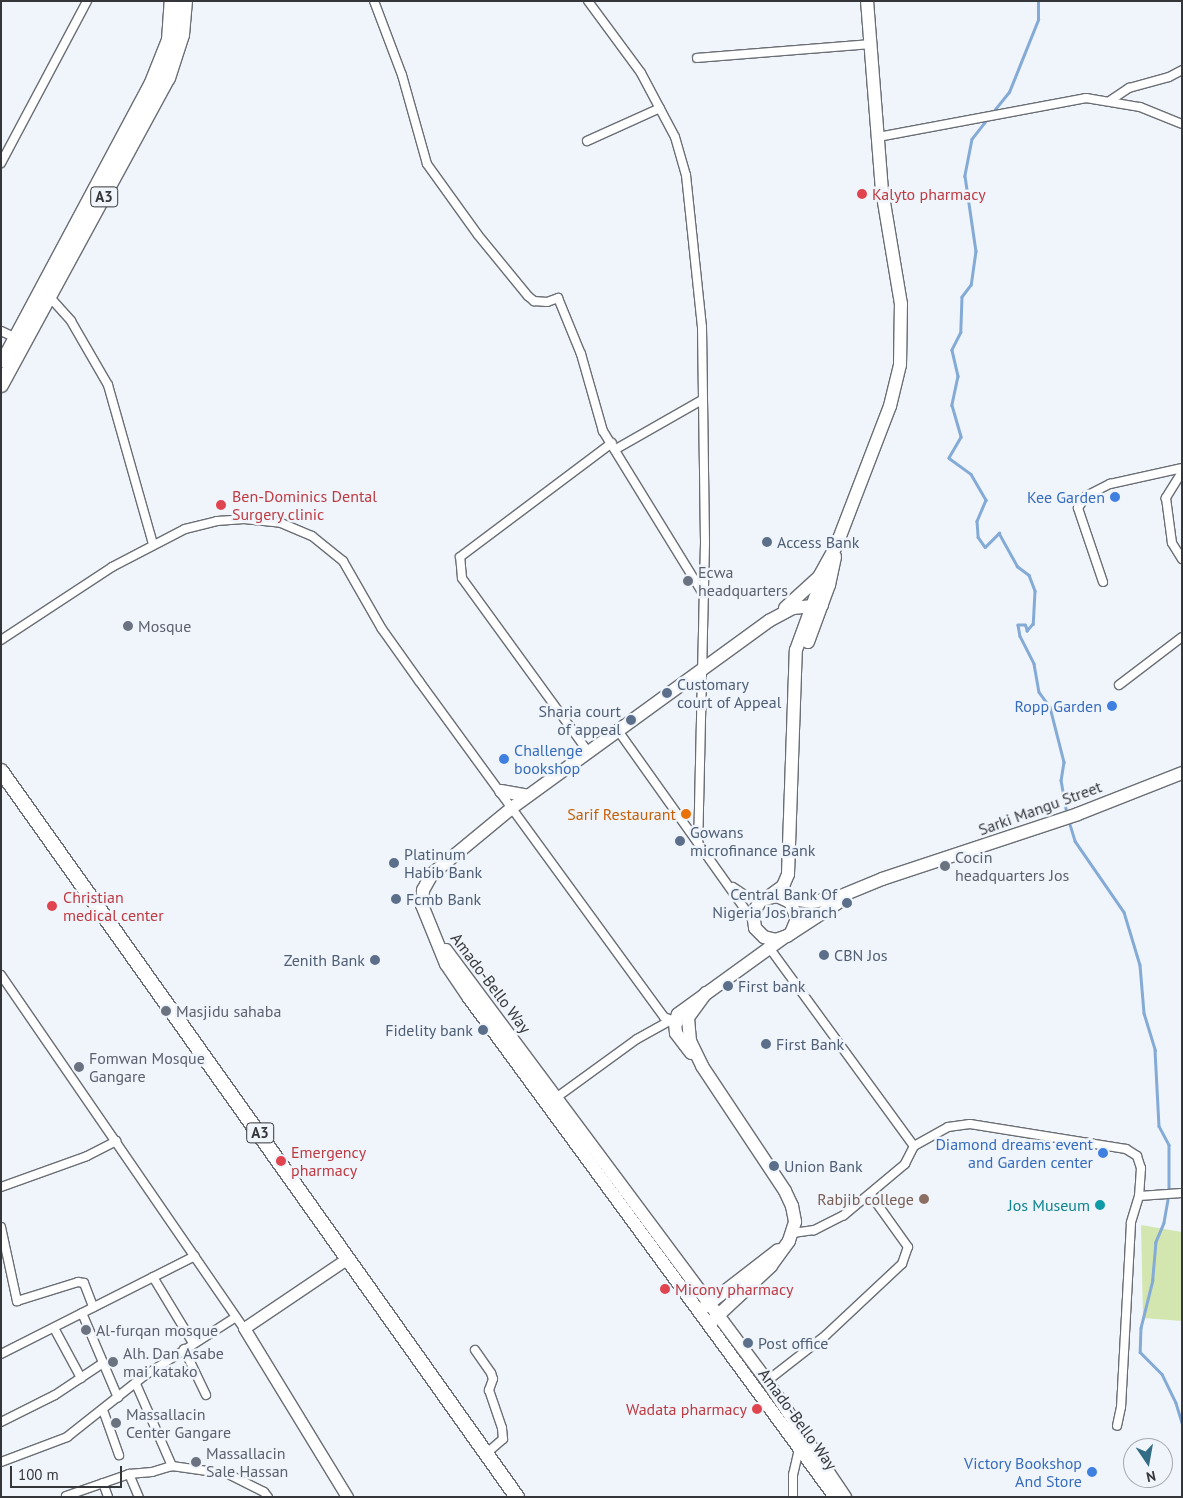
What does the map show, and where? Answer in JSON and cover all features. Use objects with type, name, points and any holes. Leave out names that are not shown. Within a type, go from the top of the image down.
[{"type":"highway","name":"A3","points":[[1,384],[162,61],[168,40],[172,1]]},
{"type":"highway","name":"A3","points":[[1,365],[16,338],[46,293],[168,78],[182,35],[185,1]]},
{"type":"highway","name":"A3","points":[[1,771],[516,1497]]},
{"type":"highway","name":"A3","points":[[1,785],[342,1262],[507,1497]]},
{"type":"main road","points":[[756,927],[772,940],[787,935],[796,923],[792,903],[790,856],[796,650],[816,606],[837,544],[890,406],[902,345],[901,304],[882,191],[867,1]]},
{"type":"main road","points":[[769,621],[808,590],[829,560],[837,544]]},
{"type":"main road","points":[[816,606],[829,560]]},
{"type":"main road","points":[[769,621],[793,608],[816,606]]},
{"type":"main road","name":"Amado-Bello Way","points":[[769,621],[619,732],[513,807],[450,857],[426,882],[422,905],[431,930],[457,982],[710,1304],[713,1320],[799,1448],[835,1497]]},
{"type":"main road","name":"Sarki Mangu Street","points":[[852,892],[882,879],[1078,814],[1182,772]]},
{"type":"main road","points":[[501,791],[528,796]]},
{"type":"main road","points":[[745,965],[755,949],[756,906],[786,882],[790,856]]},
{"type":"main road","points":[[766,898],[792,903],[824,901],[852,892]]},
{"type":"main road","points":[[713,1320],[735,1292],[791,1237],[794,1216],[789,1199],[702,1066],[679,1038],[677,1022],[683,1009],[787,935],[852,892]]},
{"type":"main road","name":"Amado-Bello Way","points":[[552,1101],[698,1311],[713,1320],[741,1346],[767,1381],[845,1497]]},
{"type":"main road","points":[[691,1279],[715,1290],[735,1292]]},
{"type":"main road","points":[[698,1311],[735,1292]]},
{"type":"main road","points":[[735,1292],[731,1318],[741,1346]]},
{"type":"street","points":[[1,163],[87,1]]},
{"type":"street","points":[[374,1],[402,75],[428,164],[478,236],[528,296],[534,301],[547,302],[558,298],[581,354],[603,431],[614,446],[704,595]]},
{"type":"street","points":[[588,1],[641,73],[675,137],[686,175],[699,284],[702,400],[704,595],[698,843]]},
{"type":"street","points":[[697,58],[870,44]]},
{"type":"street","points":[[1111,100],[1129,88],[1169,77],[1182,70]]},
{"type":"street","points":[[878,137],[1064,99],[1111,100],[1140,108],[1182,124]]},
{"type":"street","points":[[587,141],[660,108]]},
{"type":"street","points":[[46,293],[81,335],[108,385],[153,544]]},
{"type":"street","points":[[1,331],[16,338]]},
{"type":"street","points":[[589,753],[462,578],[460,557],[614,446],[702,400]]},
{"type":"street","points":[[1103,582],[1078,508],[1086,496],[1110,484],[1182,468]]},
{"type":"street","points":[[1182,472],[1166,498],[1172,543],[1182,559]]},
{"type":"street","points":[[3,638],[112,567],[153,544],[201,524],[244,519],[292,527],[324,543],[343,561],[382,629],[501,791],[677,1022],[637,1039],[552,1101]]},
{"type":"street","points":[[1119,685],[1182,637]]},
{"type":"street","points":[[619,732],[698,843],[730,884],[770,947],[914,1146]]},
{"type":"street","points":[[730,884],[745,895],[766,898]]},
{"type":"street","points":[[1,975],[244,1328],[347,1497]]},
{"type":"street","points":[[791,1237],[831,1223],[870,1194],[905,1164],[914,1146],[948,1127],[970,1124],[1133,1151],[1140,1161],[1139,1196],[1131,1223],[1121,1407],[1117,1426]]},
{"type":"street","points":[[1,1188],[87,1156],[116,1141]]},
{"type":"street","points":[[1139,1196],[1179,1193]]},
{"type":"street","points":[[767,1381],[826,1335],[902,1264],[908,1247],[870,1194]]},
{"type":"street","points":[[1,1227],[17,1301],[78,1282],[84,1283],[93,1307]]},
{"type":"street","points":[[1,1354],[194,1256]]},
{"type":"street","points":[[244,1328],[342,1262]]},
{"type":"street","points":[[153,1277],[193,1343]]},
{"type":"street","points":[[82,1313],[118,1398]]},
{"type":"street","points":[[1,1462],[67,1437],[184,1349],[236,1317]]},
{"type":"street","points":[[54,1328],[81,1378]]},
{"type":"street","points":[[184,1349],[206,1395]]},
{"type":"street","points":[[475,1350],[493,1378],[489,1390],[502,1428],[503,1439],[486,1454]]},
{"type":"street","points":[[1,1422],[103,1364]]},
{"type":"street","points":[[136,1384],[172,1466]]},
{"type":"street","points":[[103,1410],[119,1455]]},
{"type":"street","points":[[793,1497],[793,1474],[799,1448]]},
{"type":"street","points":[[66,1496],[129,1474],[152,1472],[172,1466],[228,1474],[264,1492],[268,1497]]},
{"type":"street","points":[[129,1474],[139,1497]]},
{"type":"street","points":[[103,1483],[108,1497]]},
{"type":"green space","points":[[1141,1225],[1182,1232],[1182,1321],[1143,1318]]},
{"type":"waterway","points":[[992,113],[1009,92],[1038,20],[1038,1]]},
{"type":"waterway","points":[[987,120],[972,139],[965,176],[976,251],[971,285],[962,297],[961,332],[952,350],[958,376],[952,405],[961,437],[949,458],[971,474],[986,500],[977,521],[978,537],[985,547],[999,533],[1017,566],[1029,575],[1035,591],[1033,624],[1027,631],[1025,625],[1018,625],[1020,636],[1034,664],[1039,692],[1050,707],[1064,762],[1061,780],[1067,814]]},
{"type":"waterway","points":[[1069,821],[1075,841],[1124,912],[1140,965],[1144,1013],[1155,1050],[1159,1126],[1169,1145],[1169,1194],[1164,1223],[1156,1242],[1153,1280],[1141,1328],[1140,1352],[1162,1374],[1176,1403],[1182,1423]]},
{"type":"place","name":"Kalyto pharmacy","points":[[862,194]]},
{"type":"place","name":"Kee Garden","points":[[1115,497]]},
{"type":"place","name":"Ben-Dominics Dental Surgery clinic","points":[[221,505]]},
{"type":"place","name":"Access Bank","points":[[767,542]]},
{"type":"place","name":"Ecwa headquarters","points":[[688,581]]},
{"type":"place","name":"Mosque","points":[[128,626]]},
{"type":"place","name":"Customary court of Appeal","points":[[667,693]]},
{"type":"place","name":"Ropp Garden","points":[[1112,706]]},
{"type":"place","name":"Sharia court of appeal","points":[[631,720]]},
{"type":"place","name":"Challenge bookshop","points":[[504,759]]},
{"type":"place","name":"Sarif Restaurant","points":[[686,814]]},
{"type":"place","name":"Gowans microfinance Bank","points":[[680,841]]},
{"type":"place","name":"Platinum Habib Bank","points":[[394,863]]},
{"type":"place","name":"Cocin headquarters Jos","points":[[945,866]]},
{"type":"place","name":"Fcmb Bank","points":[[396,899]]},
{"type":"place","name":"Central Bank Of Nigeria Jos branch","points":[[847,903]]},
{"type":"place","name":"Christian medical center","points":[[52,906]]},
{"type":"place","name":"CBN Jos","points":[[824,955]]},
{"type":"place","name":"Zenith Bank","points":[[375,960]]},
{"type":"place","name":"First bank","points":[[728,986]]},
{"type":"place","name":"Masjidu sahaba","points":[[166,1011]]},
{"type":"place","name":"Fidelity bank","points":[[483,1030]]},
{"type":"place","name":"First Bank","points":[[766,1044]]},
{"type":"place","name":"Fomwan Mosque Gangare","points":[[79,1067]]},
{"type":"place","name":"Diamond dreams event and Garden center","points":[[1103,1153]]},
{"type":"place","name":"Emergency pharmacy","points":[[281,1161]]},
{"type":"place","name":"Union Bank","points":[[774,1166]]},
{"type":"place","name":"Rabjib college","points":[[924,1199]]},
{"type":"place","name":"Jos Museum","points":[[1100,1205]]},
{"type":"place","name":"Micony pharmacy","points":[[665,1289]]},
{"type":"place","name":"Al-furqan mosque","points":[[86,1330]]},
{"type":"place","name":"Post office","points":[[748,1343]]},
{"type":"place","name":"Alh. Dan Asabe mai katako","points":[[113,1362]]},
{"type":"place","name":"Wadata pharmacy","points":[[757,1409]]},
{"type":"place","name":"Massallacin Center Gangare","points":[[116,1423]]},
{"type":"place","name":"Massallacin Sale Hassan","points":[[196,1462]]},
{"type":"place","name":"Victory Bookshop And Store","points":[[1092,1472]]}]
